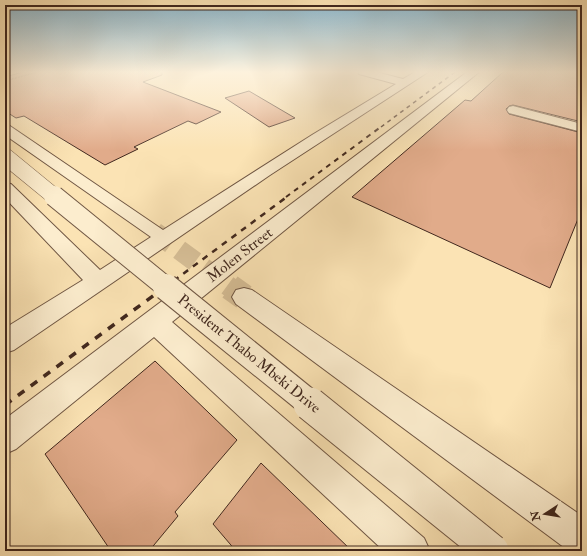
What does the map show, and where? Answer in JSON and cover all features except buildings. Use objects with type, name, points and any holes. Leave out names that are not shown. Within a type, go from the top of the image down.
[{"type":"street","points":[[5,342],[312,140],[380,98]]},
{"type":"street","name":"Molen Street","points":[[5,438],[441,98]]},
{"type":"street","points":[[513,110],[582,128]]},
{"type":"street","points":[[5,129],[155,232]]},
{"type":"street","name":"President Thabo Mbeki Drive","points":[[5,156],[492,551]]},
{"type":"street","points":[[5,188],[98,282]]},
{"type":"street","points":[[244,297],[582,538]]},
{"type":"street","points":[[154,322],[410,551]]},
{"type":"tunnel","points":[[155,232],[231,288]]},
{"type":"tunnel","points":[[230,287],[244,297]]},
{"type":"railway","points":[[381,127],[420,98]]},
{"type":"railway","points":[[286,197],[382,126]]},
{"type":"railway","points":[[164,288],[288,196]]},
{"type":"railway","points":[[7,404],[5,405],[165,287]]}]
